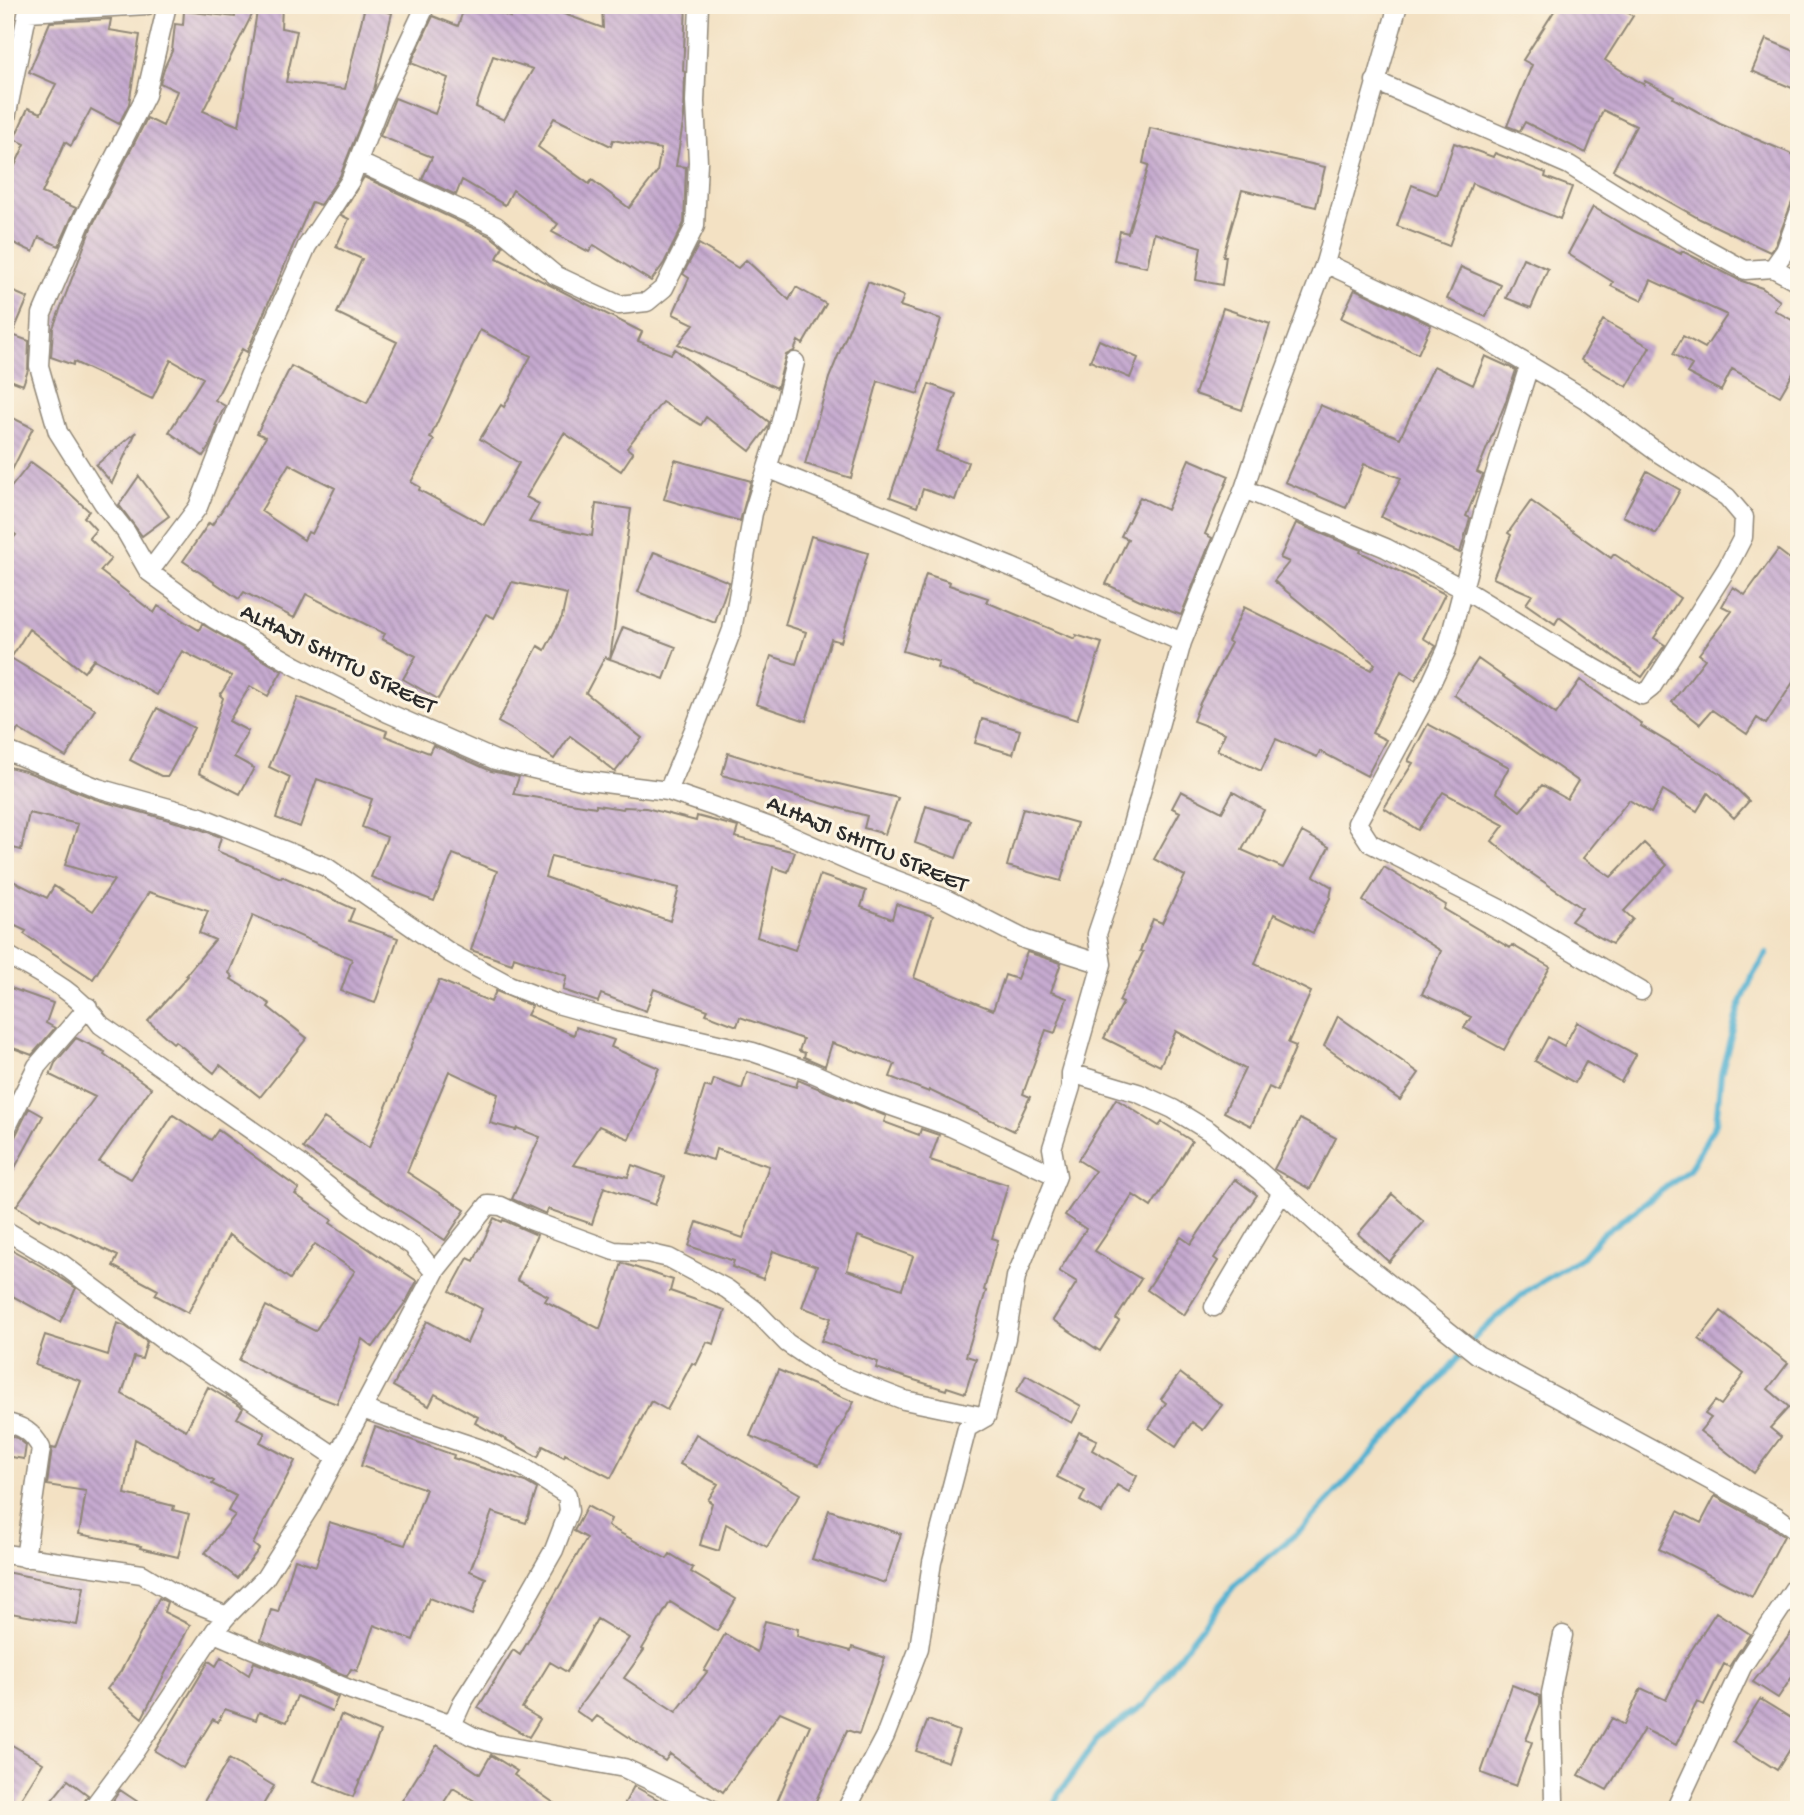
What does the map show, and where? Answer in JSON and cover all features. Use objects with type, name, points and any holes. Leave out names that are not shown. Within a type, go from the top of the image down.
[{"type":"street","points":[[5,123],[28,8],[147,5]]},
{"type":"street","name":"ALHAJI SHITTU STREET","points":[[167,5],[146,95],[81,223],[42,314],[39,366],[58,432],[103,503],[126,532],[149,572],[214,619],[296,666],[388,713],[495,760],[581,780],[668,791],[773,828],[859,866],[944,898],[1026,940],[1102,964]]},
{"type":"street","points":[[149,572],[198,507],[249,376],[307,246],[350,181],[381,101],[426,5]]},
{"type":"street","points":[[358,162],[496,226],[555,275],[619,305],[647,302],[664,288],[695,226],[698,162],[695,102],[699,5]]},
{"type":"street","points":[[846,1810],[885,1736],[919,1648],[932,1562],[968,1428],[986,1417],[1006,1338],[1016,1277],[1057,1176],[1052,1148],[1071,1087],[1071,1073],[1102,964],[1097,934],[1124,854],[1182,642],[1244,489],[1325,263],[1398,5]]},
{"type":"street","points":[[1375,80],[1569,165],[1745,270],[1773,268],[1799,282]]},
{"type":"street","points":[[1773,268],[1786,251],[1799,213]]},
{"type":"street","points":[[1244,489],[1386,548],[1464,589],[1642,695],[1651,688],[1689,631],[1743,537],[1744,517],[1727,498],[1657,452],[1585,399],[1479,335],[1325,263]]},
{"type":"street","points":[[668,791],[732,630],[753,513],[796,362]]},
{"type":"street","points":[[1530,366],[1485,506],[1447,649],[1420,707],[1357,823],[1370,843],[1506,912],[1641,991]]},
{"type":"street","points":[[767,468],[1011,567],[1182,642]]},
{"type":"street","points":[[5,750],[98,788],[201,817],[326,867],[450,954],[509,985],[557,1004],[753,1052],[808,1071],[874,1100],[951,1127],[1057,1176]]},
{"type":"street","points":[[5,954],[54,982],[88,1007],[101,1025],[300,1164],[355,1208],[413,1246],[430,1267],[436,1270]]},
{"type":"street","points":[[5,1131],[37,1066],[88,1007]]},
{"type":"street","points":[[1071,1073],[1138,1093],[1173,1109],[1209,1131],[1343,1247],[1478,1356],[1776,1516],[1799,1533]]},
{"type":"street","points":[[1214,1307],[1282,1192]]},
{"type":"street","points":[[91,1810],[135,1751],[214,1633],[265,1578],[310,1507],[436,1270],[488,1205],[501,1206],[530,1220],[614,1251],[647,1253],[669,1258],[727,1289],[755,1310],[787,1343],[829,1371],[904,1401],[986,1417]]},
{"type":"street","points":[[5,1230],[62,1264],[167,1343],[336,1457]]},
{"type":"street","points":[[362,1409],[502,1458],[523,1467],[567,1495],[569,1511],[554,1550],[506,1634],[462,1703],[452,1725]]},
{"type":"street","points":[[5,1423],[14,1424],[34,1434],[41,1448],[25,1558]]},
{"type":"street","points":[[5,1554],[142,1574],[180,1597],[227,1616]]},
{"type":"street","points":[[1675,1810],[1742,1667],[1799,1581]]},
{"type":"street","points":[[214,1633],[351,1690],[452,1725],[495,1744],[624,1768],[713,1810]]},
{"type":"street","points":[[1551,1810],[1554,1799],[1551,1693],[1563,1635]]},
{"type":"building","points":[[236,5],[257,5],[203,111],[239,126],[258,5],[282,6],[281,28],[297,31],[286,82],[345,89],[365,6],[392,13],[374,90],[340,176],[320,205],[312,202],[247,352],[242,349],[215,400],[225,406],[203,456],[169,432],[203,378],[171,360],[152,399],[74,362],[73,365],[51,357],[53,328],[91,228],[147,118],[163,126],[177,91],[160,83],[172,51],[175,24],[183,25],[184,11],[235,17]]},
{"type":"building","points":[[465,5],[478,5],[510,17],[511,5],[548,5],[547,8],[603,28],[602,5],[686,5],[684,117],[676,166],[686,167],[684,223],[664,263],[651,281],[594,245],[589,252],[552,232],[558,224],[513,190],[505,205],[462,180],[456,195],[422,179],[432,157],[380,136],[395,98],[435,114],[448,78],[411,63],[433,16],[458,26]],"holes":[[[493,56],[533,69],[504,120],[476,107]],[[554,118],[611,146],[613,140],[661,149],[657,172],[629,208],[592,180],[589,184],[538,147]]]},
{"type":"building","points":[[1558,5],[1617,5],[1633,16],[1605,60],[1644,85],[1645,81],[1720,124],[1799,157],[1799,184],[1775,246],[1770,252],[1700,219],[1613,170],[1636,126],[1603,110],[1586,153],[1525,122],[1520,131],[1507,126],[1532,65],[1523,60]]},
{"type":"building","points":[[111,19],[109,30],[140,35],[129,104],[119,124],[91,109],[71,146],[65,142],[42,193],[76,208],[59,246],[39,237],[33,252],[5,239],[5,187],[25,144],[14,139],[28,108],[41,113],[56,84],[29,72],[50,22]]},
{"type":"building","points":[[1766,39],[1799,53],[1799,91],[1752,71]]},
{"type":"building","points":[[1150,128],[1325,167],[1316,207],[1242,190],[1223,256],[1226,256],[1222,285],[1196,280],[1201,247],[1154,233],[1147,267],[1114,260],[1120,231],[1128,233],[1149,165],[1143,163]]},
{"type":"building","points":[[1454,143],[1493,157],[1495,153],[1546,173],[1545,177],[1572,187],[1560,219],[1472,183],[1449,246],[1397,226],[1412,185],[1437,195]]},
{"type":"building","points":[[364,177],[490,236],[503,246],[497,258],[642,332],[638,341],[671,354],[675,349],[769,422],[750,451],[706,417],[701,425],[662,402],[627,448],[633,453],[621,471],[564,433],[526,497],[539,504],[529,522],[592,536],[596,504],[631,509],[610,659],[605,657],[586,693],[642,738],[615,772],[570,736],[554,759],[498,722],[538,646],[545,650],[562,617],[567,594],[512,582],[494,618],[486,614],[438,699],[403,679],[416,656],[382,639],[385,634],[306,594],[294,618],[244,592],[239,599],[183,561],[209,523],[212,525],[266,437],[257,433],[291,366],[367,403],[397,342],[337,313],[362,259],[336,247],[349,219],[341,215]],"holes":[[[480,330],[531,356],[504,407],[501,405],[480,439],[519,463],[484,525],[419,490],[420,487],[411,482],[434,440],[430,438]],[[289,464],[335,488],[312,534],[308,532],[304,540],[261,511]]]},
{"type":"building","points":[[1593,207],[1681,254],[1682,251],[1739,280],[1762,288],[1780,301],[1774,310],[1799,324],[1799,363],[1780,396],[1732,369],[1721,391],[1687,373],[1692,365],[1673,354],[1683,336],[1705,348],[1727,315],[1651,280],[1642,301],[1611,286],[1613,282],[1568,254]]},
{"type":"building","points":[[699,244],[738,268],[746,260],[789,300],[796,287],[826,304],[803,344],[798,341],[794,351],[786,355],[777,388],[678,344],[694,324],[673,314],[689,278],[683,274]]},
{"type":"building","points":[[1523,258],[1548,269],[1531,308],[1506,298]]},
{"type":"building","points":[[1461,267],[1501,285],[1486,317],[1447,299]]},
{"type":"building","points":[[868,282],[904,296],[900,306],[941,319],[918,394],[878,381],[851,478],[805,464],[829,378]]},
{"type":"building","points":[[5,288],[28,298],[12,335],[29,341],[28,370],[23,385],[5,378]]},
{"type":"building","points":[[1355,289],[1431,325],[1418,354],[1341,318]]},
{"type":"building","points":[[1223,308],[1270,324],[1242,410],[1195,394]]},
{"type":"building","points":[[1603,320],[1650,347],[1627,387],[1581,360]]},
{"type":"building","points":[[1099,340],[1138,358],[1130,378],[1090,361]]},
{"type":"building","points":[[1485,356],[1516,370],[1477,472],[1483,475],[1466,516],[1470,518],[1460,553],[1381,517],[1401,478],[1364,464],[1346,508],[1285,482],[1320,405],[1400,438],[1434,366],[1473,385]]},
{"type":"building","points":[[929,384],[956,394],[936,451],[968,462],[955,500],[923,489],[917,507],[890,497]]},
{"type":"building","points":[[5,414],[33,428],[5,484]]},
{"type":"building","points":[[136,432],[112,483],[96,465]]},
{"type":"building","points":[[1189,459],[1229,476],[1205,534],[1212,538],[1181,615],[1106,584],[1128,539],[1121,536],[1140,497],[1167,510]]},
{"type":"building","points":[[675,460],[751,481],[740,521],[664,499]]},
{"type":"building","points":[[31,462],[89,511],[84,517],[96,530],[89,538],[111,559],[100,571],[154,613],[158,606],[199,630],[202,624],[282,671],[268,696],[250,686],[229,721],[248,731],[234,757],[254,768],[240,794],[199,773],[223,698],[220,695],[232,676],[182,651],[157,695],[94,659],[84,672],[29,629],[11,658],[95,709],[66,757],[18,729],[12,741],[5,739],[5,549],[16,535],[5,526],[5,495]]},
{"type":"building","points":[[1647,471],[1680,490],[1656,534],[1623,516]]},
{"type":"building","points":[[139,476],[169,516],[142,536],[119,505]]},
{"type":"building","points":[[1531,501],[1611,558],[1614,554],[1680,598],[1654,638],[1665,645],[1642,677],[1559,617],[1555,624],[1526,604],[1532,595],[1493,578],[1511,535],[1508,533]]},
{"type":"building","points":[[1296,523],[1361,550],[1360,552],[1445,594],[1423,638],[1436,646],[1415,680],[1401,671],[1372,733],[1386,740],[1367,776],[1320,751],[1317,757],[1276,739],[1261,771],[1217,750],[1225,733],[1193,721],[1231,643],[1228,641],[1244,607],[1371,670],[1375,664],[1274,581],[1289,562],[1280,558]]},
{"type":"building","points":[[811,536],[868,553],[841,642],[831,639],[806,721],[756,704],[771,656],[796,664],[806,632],[785,625]]},
{"type":"building","points":[[1778,550],[1799,566],[1799,673],[1766,724],[1757,718],[1747,734],[1712,710],[1700,724],[1672,702],[1705,659],[1699,654],[1732,611],[1722,606],[1733,587],[1745,595]]},
{"type":"building","points":[[654,552],[729,582],[715,623],[638,592]]},
{"type":"building","points":[[926,574],[988,598],[986,602],[1075,639],[1076,635],[1102,643],[1077,720],[1027,704],[937,668],[939,662],[903,651]]},
{"type":"building","points":[[623,627],[676,647],[664,679],[610,659]]},
{"type":"building","points":[[1478,659],[1556,714],[1580,680],[1642,724],[1641,726],[1721,774],[1749,801],[1734,818],[1708,793],[1697,811],[1663,790],[1651,813],[1629,800],[1583,858],[1611,877],[1644,843],[1667,865],[1624,911],[1633,919],[1612,944],[1571,921],[1582,908],[1525,869],[1492,841],[1504,825],[1443,792],[1418,830],[1384,808],[1413,763],[1408,761],[1428,724],[1509,767],[1496,792],[1520,811],[1542,785],[1567,799],[1578,781],[1454,695]]},
{"type":"building","points":[[298,697],[387,731],[385,736],[429,753],[433,745],[491,771],[519,777],[513,794],[596,807],[646,808],[696,821],[697,816],[738,827],[735,837],[795,852],[788,872],[773,867],[757,937],[795,950],[820,875],[866,891],[861,907],[892,919],[896,904],[933,916],[914,978],[993,1010],[1005,975],[1017,979],[1027,952],[1061,963],[1051,992],[1067,998],[1055,1033],[1046,1030],[1023,1094],[1030,1097],[1014,1131],[929,1090],[890,1077],[895,1064],[832,1043],[825,1066],[804,1057],[805,1053],[799,1051],[803,1039],[740,1017],[737,1026],[706,1014],[708,1010],[654,989],[646,1011],[601,994],[598,1002],[563,990],[567,976],[514,957],[512,964],[471,950],[497,871],[453,854],[434,901],[371,877],[387,837],[362,827],[372,799],[317,779],[300,827],[276,818],[290,777],[269,767]],"holes":[[[551,856],[679,888],[670,921],[545,877]]]},
{"type":"building","points":[[157,708],[194,728],[168,776],[161,776],[130,760]]},
{"type":"building","points":[[982,719],[1020,730],[1013,754],[975,743]]},
{"type":"building","points":[[728,753],[792,773],[898,798],[885,834],[864,828],[867,816],[722,775]]},
{"type":"building","points":[[5,766],[25,771],[95,799],[221,837],[217,851],[281,878],[282,876],[354,909],[349,921],[398,938],[375,1003],[341,991],[352,959],[253,915],[229,973],[233,977],[231,979],[270,1004],[268,1007],[307,1038],[260,1097],[220,1065],[214,1073],[148,1021],[188,976],[186,975],[215,940],[199,933],[208,911],[149,892],[93,979],[24,934],[26,931],[5,921],[5,877],[47,898],[54,886],[93,911],[114,880],[65,865],[78,824],[29,813],[21,850],[5,846]]},
{"type":"building","points":[[1181,791],[1222,812],[1233,792],[1264,810],[1242,850],[1283,868],[1302,832],[1329,847],[1314,876],[1332,887],[1330,898],[1313,933],[1274,914],[1255,964],[1311,992],[1288,1043],[1296,1046],[1277,1091],[1269,1087],[1251,1126],[1224,1112],[1245,1069],[1176,1031],[1160,1066],[1104,1038],[1123,1003],[1119,1001],[1143,952],[1140,951],[1153,919],[1162,923],[1185,876],[1154,859],[1180,812],[1172,808]]},
{"type":"building","points":[[926,806],[970,820],[956,858],[915,843]]},
{"type":"building","points":[[1023,808],[1077,823],[1061,881],[1007,866]]},
{"type":"building","points":[[1384,867],[1446,905],[1444,909],[1510,948],[1512,945],[1550,967],[1504,1050],[1464,1028],[1471,1017],[1422,994],[1441,951],[1363,901]]},
{"type":"building","points":[[439,980],[491,1002],[496,991],[532,1006],[527,1015],[574,1035],[576,1027],[614,1040],[611,1047],[659,1068],[629,1139],[599,1126],[573,1165],[628,1177],[632,1165],[665,1177],[655,1205],[604,1187],[592,1224],[548,1209],[546,1214],[512,1199],[540,1137],[517,1128],[516,1130],[490,1123],[498,1094],[449,1071],[407,1172],[465,1210],[445,1240],[303,1148],[324,1118],[369,1148]]},
{"type":"building","points":[[5,986],[53,1003],[46,1023],[55,1028],[32,1055],[5,1045]]},
{"type":"building","points":[[1338,1016],[1419,1073],[1400,1100],[1324,1046]]},
{"type":"building","points":[[1577,1022],[1636,1055],[1621,1082],[1586,1062],[1575,1083],[1535,1061],[1548,1037],[1564,1046]]},
{"type":"building","points":[[76,1038],[105,1052],[104,1054],[151,1088],[99,1162],[131,1179],[173,1115],[211,1140],[218,1130],[299,1189],[295,1194],[332,1220],[330,1223],[417,1281],[407,1300],[373,1347],[362,1339],[337,1404],[291,1386],[239,1360],[266,1306],[315,1331],[355,1271],[315,1244],[290,1279],[229,1235],[188,1313],[155,1295],[158,1290],[113,1266],[118,1256],[40,1218],[39,1220],[16,1206],[95,1097],[50,1075],[55,1063]]},
{"type":"building","points":[[747,1072],[796,1087],[798,1080],[886,1116],[884,1122],[919,1135],[921,1129],[939,1135],[930,1160],[1008,1185],[992,1238],[998,1240],[984,1290],[986,1291],[966,1356],[976,1359],[965,1393],[947,1387],[946,1390],[876,1368],[878,1362],[821,1341],[831,1318],[802,1307],[817,1266],[773,1251],[763,1279],[732,1267],[734,1261],[689,1246],[697,1222],[743,1238],[769,1166],[716,1149],[713,1160],[684,1151],[705,1086],[711,1088],[714,1079],[742,1089]],"holes":[[[858,1236],[913,1256],[902,1289],[847,1270]]]},
{"type":"building","points":[[1116,1099],[1159,1126],[1162,1122],[1192,1141],[1151,1207],[1133,1195],[1095,1251],[1141,1279],[1100,1351],[1053,1320],[1077,1282],[1059,1271],[1086,1229],[1065,1215],[1095,1171],[1078,1160]]},
{"type":"building","points":[[29,1108],[43,1116],[5,1186],[5,1142],[15,1137]]},
{"type":"building","points":[[1300,1119],[1336,1138],[1310,1189],[1274,1169]]},
{"type":"building","points":[[1235,1179],[1257,1195],[1214,1258],[1218,1261],[1184,1315],[1147,1290],[1181,1237],[1191,1244]]},
{"type":"building","points":[[1392,1194],[1424,1222],[1389,1262],[1358,1234]]},
{"type":"building","points":[[494,1218],[537,1235],[517,1280],[548,1296],[545,1301],[600,1329],[622,1263],[673,1280],[670,1291],[725,1310],[714,1344],[707,1342],[696,1365],[692,1363],[667,1410],[651,1401],[611,1478],[565,1454],[564,1457],[543,1446],[538,1457],[475,1423],[478,1417],[435,1394],[429,1406],[393,1386],[427,1321],[467,1343],[482,1309],[450,1291],[468,1258],[474,1261]]},
{"type":"building","points":[[5,1246],[76,1288],[60,1322],[5,1292]]},
{"type":"building","points":[[1721,1311],[1788,1363],[1768,1389],[1789,1407],[1770,1428],[1781,1437],[1754,1473],[1700,1431],[1711,1418],[1705,1414],[1715,1401],[1721,1405],[1744,1374],[1699,1339]]},
{"type":"building","points":[[117,1323],[147,1342],[142,1359],[134,1357],[122,1394],[186,1430],[208,1387],[243,1408],[237,1418],[265,1433],[260,1442],[295,1461],[253,1544],[259,1549],[237,1578],[205,1553],[235,1515],[228,1511],[236,1496],[212,1484],[214,1481],[135,1439],[125,1494],[174,1506],[173,1510],[189,1514],[178,1557],[140,1548],[141,1546],[79,1534],[86,1491],[47,1485],[52,1448],[56,1449],[81,1381],[35,1365],[45,1335],[108,1355]]},
{"type":"building","points":[[778,1370],[854,1402],[819,1465],[750,1436]]},
{"type":"building","points":[[1180,1373],[1222,1405],[1203,1430],[1192,1422],[1176,1447],[1149,1428],[1166,1403],[1161,1399]]},
{"type":"building","points":[[1026,1375],[1081,1406],[1072,1423],[1016,1392]]},
{"type":"building","points":[[375,1427],[454,1455],[453,1458],[525,1482],[537,1489],[526,1523],[492,1512],[470,1571],[486,1578],[472,1615],[429,1598],[413,1640],[374,1625],[357,1671],[351,1669],[347,1676],[261,1640],[271,1610],[278,1612],[295,1559],[316,1566],[329,1522],[405,1545],[426,1489],[361,1466]]},
{"type":"building","points":[[1079,1432],[1097,1440],[1092,1450],[1137,1476],[1129,1492],[1117,1485],[1102,1513],[1080,1501],[1085,1491],[1057,1477]]},
{"type":"building","points":[[696,1434],[800,1494],[767,1547],[726,1524],[719,1551],[700,1545],[712,1503],[708,1500],[718,1484],[680,1464]]},
{"type":"building","points":[[5,1435],[17,1438],[26,1445],[24,1459],[5,1456]]},
{"type":"building","points":[[1715,1496],[1784,1536],[1752,1597],[1659,1549],[1678,1511],[1701,1523]]},
{"type":"building","points":[[587,1506],[611,1519],[608,1526],[667,1559],[670,1554],[693,1568],[691,1572],[736,1599],[717,1631],[670,1602],[642,1649],[644,1650],[624,1678],[676,1712],[707,1672],[704,1671],[725,1634],[757,1652],[765,1621],[798,1629],[797,1636],[851,1651],[852,1647],[885,1658],[859,1734],[847,1730],[812,1810],[790,1810],[776,1804],[810,1725],[780,1712],[723,1792],[670,1754],[665,1761],[597,1716],[592,1722],[576,1711],[629,1638],[597,1619],[567,1672],[550,1662],[522,1708],[540,1719],[529,1737],[478,1708],[513,1650],[520,1655],[587,1538],[574,1531]]},
{"type":"building","points":[[829,1510],[901,1534],[885,1583],[812,1559]]},
{"type":"building","points":[[5,1572],[84,1587],[77,1625],[5,1612]]},
{"type":"building","points":[[159,1598],[167,1602],[164,1612],[190,1625],[142,1718],[107,1689],[121,1671]]},
{"type":"building","points":[[1716,1612],[1750,1634],[1729,1667],[1724,1664],[1704,1705],[1697,1702],[1676,1745],[1644,1729],[1607,1790],[1579,1775],[1612,1718],[1624,1725],[1641,1688],[1666,1700],[1685,1660]]},
{"type":"building","points":[[1799,1623],[1799,1682],[1792,1677],[1778,1698],[1753,1682]]},
{"type":"building","points":[[221,1657],[249,1675],[254,1662],[338,1697],[332,1711],[297,1696],[287,1722],[259,1712],[256,1720],[225,1709],[218,1722],[213,1719],[183,1768],[155,1751],[209,1661],[216,1666]]},
{"type":"building","points":[[1512,1685],[1540,1696],[1540,1704],[1526,1740],[1532,1742],[1516,1786],[1481,1773]]},
{"type":"building","points":[[1760,1699],[1799,1723],[1799,1735],[1777,1770],[1733,1742]]},
{"type":"building","points":[[341,1715],[380,1732],[353,1797],[314,1781]]},
{"type":"building","points":[[928,1720],[959,1731],[948,1762],[916,1751]]},
{"type":"building","points":[[5,1741],[43,1763],[14,1810],[5,1810]]},
{"type":"building","points":[[437,1745],[480,1774],[491,1755],[517,1771],[514,1775],[564,1810],[490,1810],[453,1788],[439,1810],[396,1810]]},
{"type":"building","points":[[229,1759],[274,1786],[260,1810],[199,1810]]},
{"type":"building","points":[[68,1780],[88,1795],[80,1810],[44,1810]]},
{"type":"building","points":[[634,1786],[677,1810],[621,1810]]},
{"type":"building","points":[[120,1790],[150,1810],[107,1810]]},
{"type":"waterway","points":[[1052,1810],[1058,1795],[1099,1737],[1145,1704],[1235,1585],[1304,1527],[1436,1384],[1478,1334],[1528,1290],[1582,1257],[1599,1237],[1689,1170],[1716,1123],[1721,1074],[1738,1010],[1753,975],[1767,953]]}]
